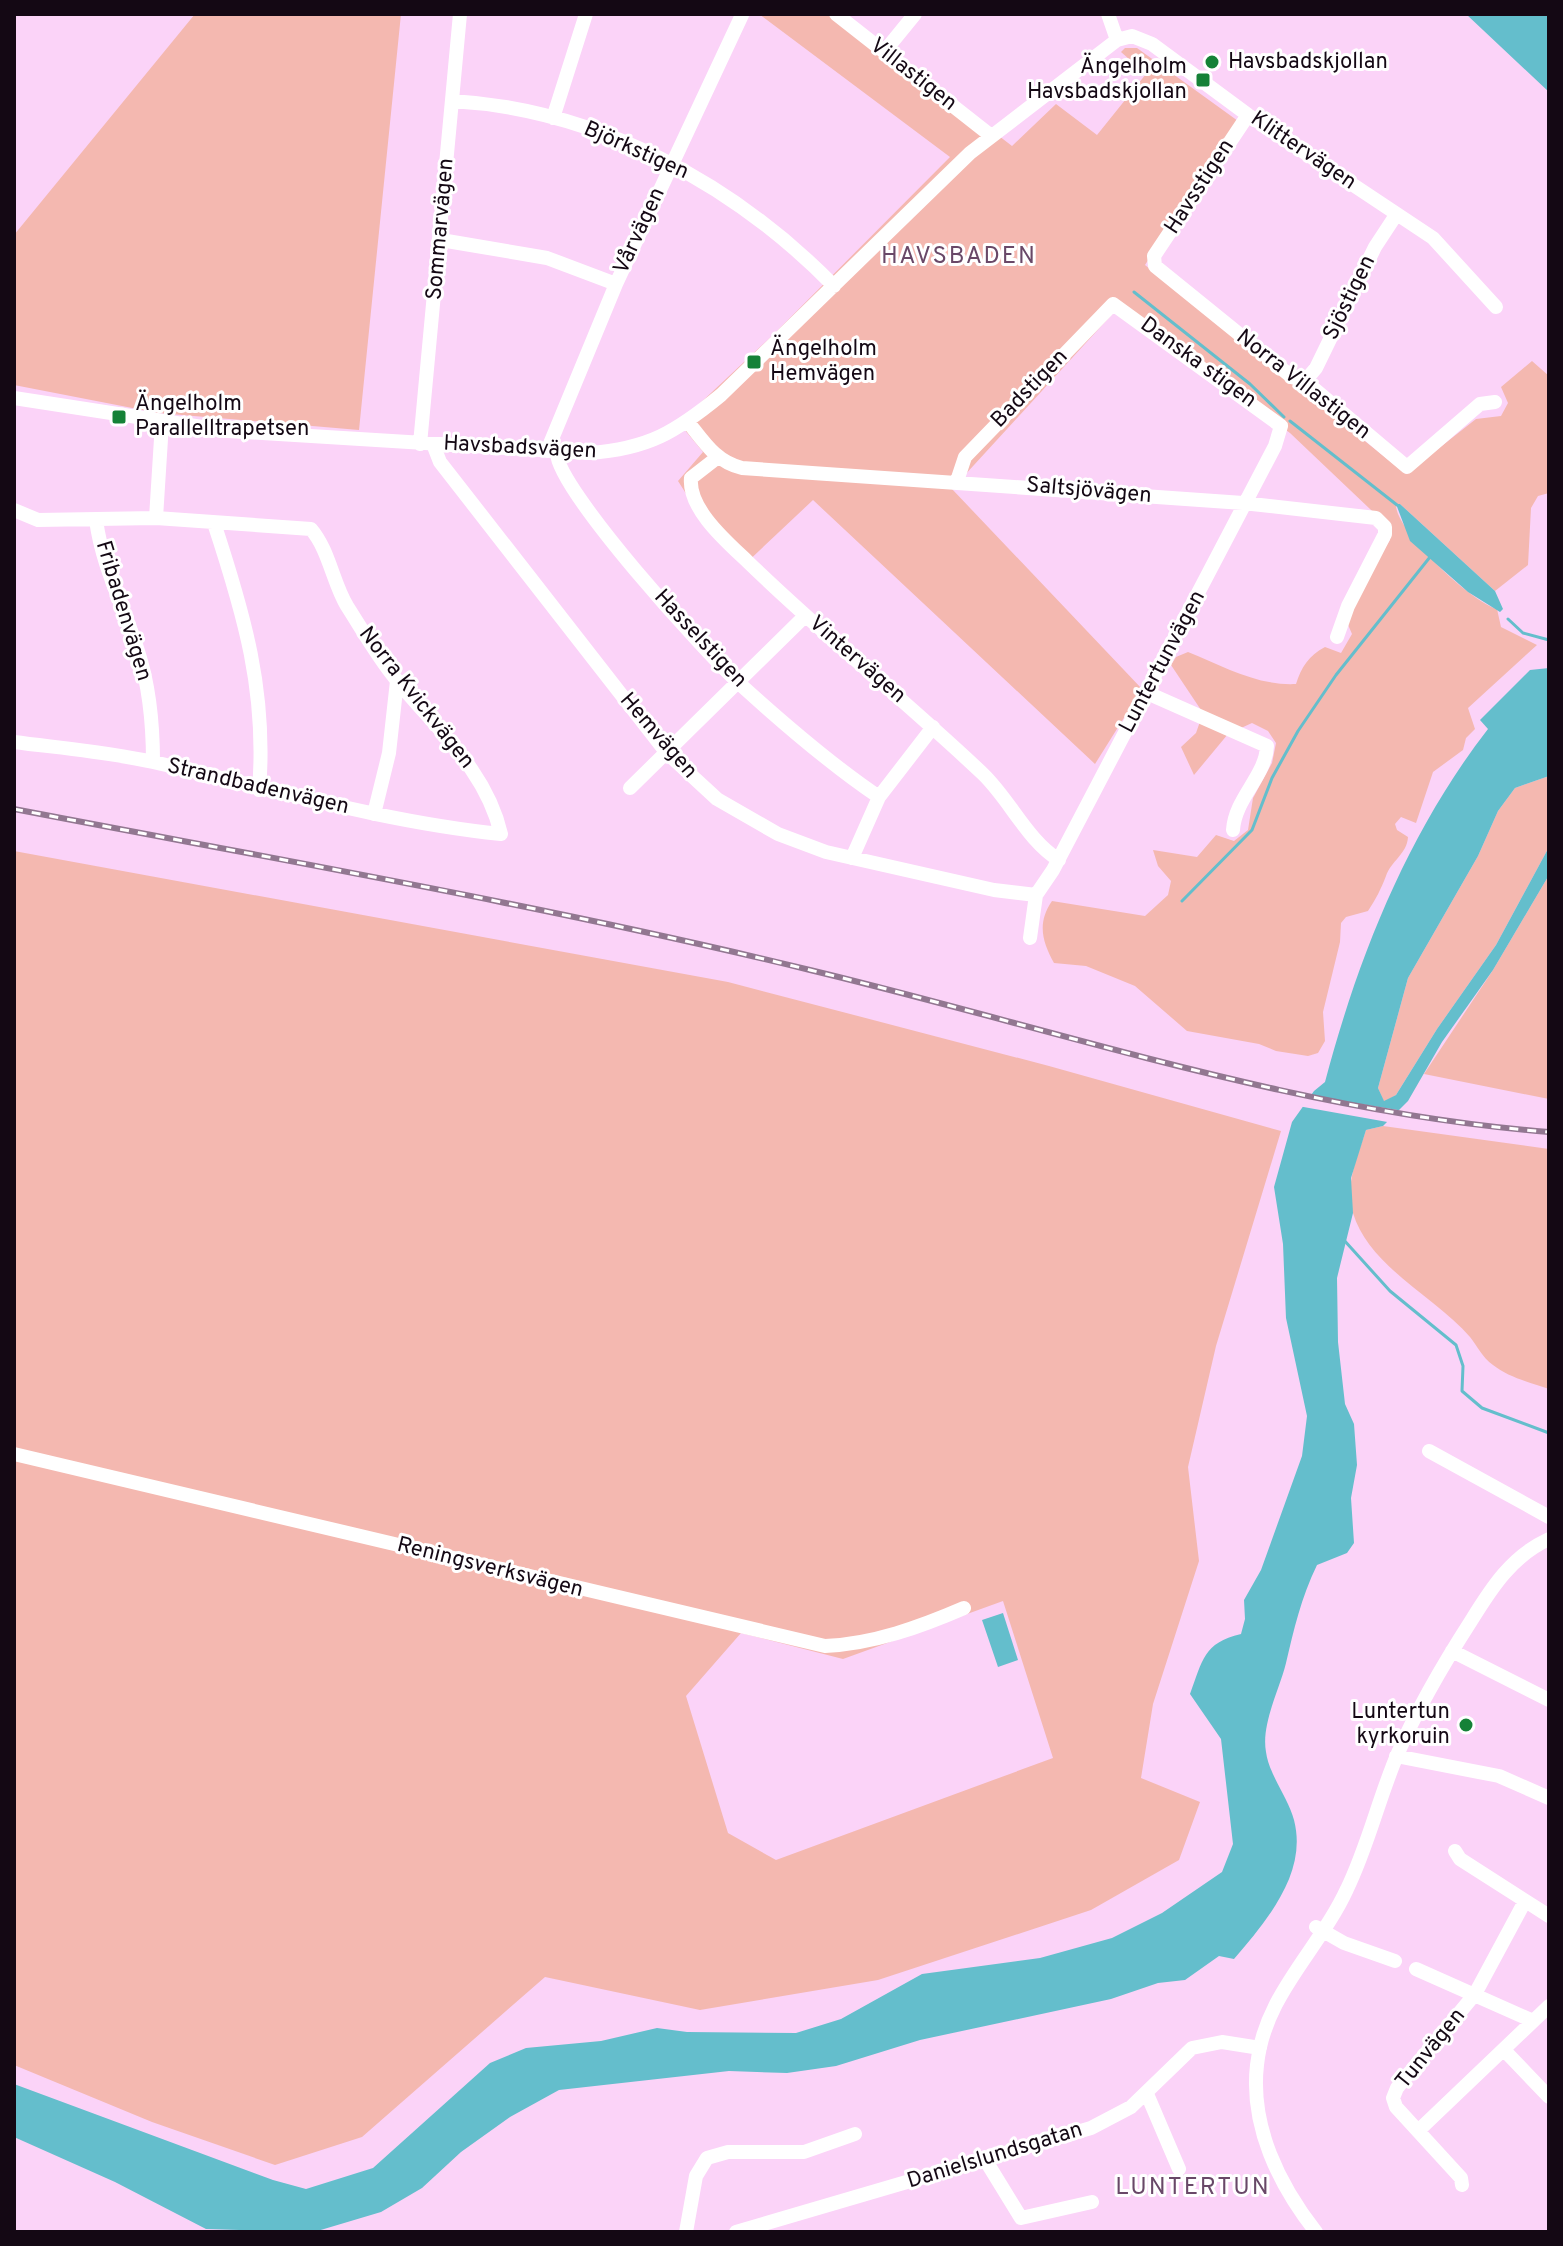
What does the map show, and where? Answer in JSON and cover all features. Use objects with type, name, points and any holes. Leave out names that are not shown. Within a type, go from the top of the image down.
[{"type":"street","name":"Sommarvägen","points":[[426,444],[460,14]]},
{"type":"street","points":[[553,118],[586,14]]},
{"type":"street","name":"Villastigen","points":[[836,14],[990,135]]},
{"type":"street","points":[[884,52],[915,14]]},
{"type":"street","points":[[1108,14],[1117,40]]},
{"type":"street","name":"Vårvägen","points":[[552,451],[616,284],[742,15]]},
{"type":"street","name":"Klittervägen","points":[[1117,40],[1132,36],[1152,44],[1248,115],[1433,238],[1496,307]]},
{"type":"street","name":"Havsbadsvägen","points":[[14,398],[162,423],[426,444],[552,451],[620,451],[645,445],[688,422],[990,135],[1117,40]]},
{"type":"street","name":"Björkstigen","points":[[452,101],[498,103],[553,118],[615,138],[671,164],[769,226],[834,286]]},
{"type":"street","name":"Havsstigen","points":[[1154,260],[1248,115]]},
{"type":"street","name":"Sjöstigen","points":[[1305,381],[1316,368],[1375,247],[1396,215]]},
{"type":"street","points":[[441,240],[547,258],[616,284]]},
{"type":"street","name":"Norra Villastigen","points":[[1154,260],[1155,266],[1292,377],[1305,381],[1407,467],[1480,404],[1495,402]]},
{"type":"street","name":"Danska stigen","points":[[1113,304],[1281,426]]},
{"type":"street","name":"Badstigen","points":[[957,481],[965,457],[1113,304]]},
{"type":"street","points":[[688,422],[718,457]]},
{"type":"street","points":[[156,518],[162,423]]},
{"type":"street","name":"Luntertunvägen","points":[[1036,895],[1059,860],[1145,692],[1204,586],[1243,503],[1275,446],[1281,426]]},
{"type":"street","name":"Hemvägen","points":[[426,444],[666,752],[694,780],[737,811],[804,845],[994,890],[1036,895]]},
{"type":"street","name":"Hasselstigen","points":[[552,451],[611,541],[738,683],[879,797]]},
{"type":"street","name":"Saltsjövägen","points":[[718,457],[742,468],[1243,503],[1371,517],[1385,527],[1385,534],[1348,606],[1337,637]]},
{"type":"street","name":"Vintervägen","points":[[718,457],[691,478],[695,501],[731,546],[986,777],[1037,841],[1059,860]]},
{"type":"street","points":[[14,510],[38,520],[96,520]]},
{"type":"street","name":"Fribadenvägen","points":[[153,762],[153,711],[139,652],[102,559],[96,520],[156,518]]},
{"type":"street","name":"Norra Kvickvägen","points":[[156,518],[311,529],[339,593],[397,681],[437,722],[474,771],[491,800],[501,834]]},
{"type":"street","points":[[214,523],[246,619],[261,701],[263,745],[259,790]]},
{"type":"street","points":[[630,788],[805,616]]},
{"type":"street","points":[[374,814],[389,753],[397,681]]},
{"type":"street","points":[[1145,692],[1267,746],[1264,760],[1234,817],[1233,830]]},
{"type":"street","points":[[852,858],[879,797],[933,727]]},
{"type":"street","name":"Strandbadenvägen","points":[[14,742],[153,762],[259,790],[374,814],[501,834]]},
{"type":"street","points":[[1030,938],[1036,895]]},
{"type":"street","points":[[1429,1451],[1549,1517]]},
{"type":"street","name":"Reningsverksvägen","points":[[14,1454],[825,1646],[852,1645],[964,1608]]},
{"type":"street","points":[[1316,2232],[1288,2192],[1265,2140],[1256,2096],[1260,2048],[1286,1983],[1348,1889],[1396,1756],[1452,1651],[1506,1570],[1549,1539]]},
{"type":"street","points":[[1452,1651],[1549,1700]]},
{"type":"street","points":[[1396,1756],[1499,1776],[1549,1798]]},
{"type":"street","points":[[1455,1851],[1460,1859],[1549,1916]]},
{"type":"street","name":"Tunvägen","points":[[1462,2185],[1461,2178],[1396,2107],[1395,2091],[1475,1994],[1525,1901]]},
{"type":"street","points":[[1319,1929],[1344,1943],[1395,1961]]},
{"type":"street","points":[[1416,1969],[1533,2021]]},
{"type":"street","points":[[1418,2131],[1549,2006]]},
{"type":"street","name":"Danielslundsgatan","points":[[736,2232],[986,2161],[1097,2125],[1147,2094],[1180,2056],[1202,2044],[1222,2042],[1260,2048]]},
{"type":"street","points":[[1504,2050],[1549,2097]]},
{"type":"street","points":[[1147,2094],[1179,2169]]},
{"type":"street","points":[[686,2232],[696,2176],[707,2158],[728,2152],[804,2152],[855,2134]]},
{"type":"street","points":[[986,2161],[1021,2218],[1092,2202]]},
{"type":"shaded area","points":[[195,14],[401,14],[359,430],[158,413],[14,385],[14,235]]},
{"type":"shaded area","points":[[759,14],[841,14],[1012,146],[1056,104],[1097,135],[1146,74],[1121,52],[1125,48],[1137,48],[1238,121],[1145,265],[1406,474],[1476,419],[1501,416],[1508,403],[1501,387],[1532,361],[1549,376],[1549,493],[1538,496],[1531,508],[1528,565],[1495,591],[1400,504],[1396,505],[1408,531],[1437,564],[1470,593],[1497,609],[1501,627],[1537,645],[1468,708],[1475,729],[1466,738],[1463,750],[1433,772],[1416,823],[1401,817],[1395,824],[1397,830],[1408,837],[1407,843],[1388,871],[1368,911],[1346,917],[1341,923],[1340,942],[1323,1012],[1325,1041],[1318,1053],[1308,1056],[1276,1051],[1259,1044],[1187,1031],[1135,986],[1086,966],[1054,963],[1044,940],[1043,924],[1052,901],[1145,916],[1168,895],[1171,881],[1158,866],[1153,850],[1197,857],[1216,835],[1234,841],[1248,830],[1253,798],[1272,763],[1276,743],[1268,731],[1252,723],[1228,734],[1194,775],[1181,747],[1196,733],[1203,713],[1171,665],[1176,657],[1188,652],[1254,678],[1296,684],[1306,662],[1319,650],[1325,647],[1341,653],[1352,634],[1346,620],[1362,583],[1390,540],[1390,528],[1290,433],[1116,310],[952,489],[1142,689],[1095,764],[813,500],[743,566],[713,536],[678,481],[703,452],[679,423],[774,334],[950,157]]},
{"type":"shaded area","points":[[1466,14],[1549,14],[1549,92]]},
{"type":"shaded area","points":[[1396,504],[1400,504],[1495,591],[1503,609],[1500,612],[1468,592],[1410,541]]},
{"type":"shaded area","points":[[1549,668],[1549,776],[1515,788],[1498,811],[1478,856],[1408,978],[1378,1088],[1384,1101],[1396,1095],[1437,1029],[1496,945],[1549,847],[1549,875],[1493,970],[1442,1042],[1408,1101],[1383,1126],[1366,1130],[1351,1178],[1353,1213],[1337,1278],[1338,1342],[1345,1404],[1354,1424],[1357,1465],[1351,1498],[1354,1543],[1347,1553],[1317,1565],[1298,1614],[1268,1719],[1265,1741],[1271,1769],[1294,1820],[1297,1840],[1295,1859],[1290,1878],[1271,1913],[1234,1959],[1219,1956],[1185,1980],[1158,1983],[1111,1999],[920,2040],[836,2066],[787,2073],[729,2071],[559,2090],[510,2117],[461,2152],[422,2188],[381,2212],[314,2232],[206,2229],[115,2182],[14,2137],[14,2084],[273,2180],[306,2189],[373,2168],[490,2063],[526,2048],[601,2041],[657,2028],[687,2032],[796,2033],[841,2019],[922,1974],[1040,1958],[1112,1938],[1162,1913],[1222,1872],[1233,1844],[1221,1739],[1190,1694],[1206,1655],[1219,1642],[1241,1634],[1245,1619],[1244,1600],[1261,1570],[1302,1456],[1307,1416],[1286,1318],[1283,1244],[1274,1187],[1292,1122],[1314,1091],[1325,1082],[1353,989],[1389,897],[1433,810],[1488,729],[1480,720],[1530,670]]},
{"type":"shaded area","points":[[1549,776],[1549,847],[1496,945],[1437,1029],[1396,1095],[1384,1102],[1378,1088],[1408,978],[1478,856],[1498,811],[1515,788]]},
{"type":"shaded area","points":[[14,851],[728,982],[1049,1066],[1281,1131],[1216,1346],[1188,1467],[1199,1561],[1153,1704],[1141,1778],[1200,1802],[1179,1860],[1091,1910],[878,1980],[700,2010],[545,1977],[362,2137],[275,2165],[152,2122],[14,2065]],"holes":[[[1003,1601],[1053,1758],[776,1860],[728,1833],[686,1696],[741,1633],[843,1659]]]},
{"type":"shaded area","points":[[1549,875],[1549,1099],[1424,1074],[1493,970]]},
{"type":"shaded area","points":[[1383,1126],[1549,1149],[1549,1389],[1513,1376],[1489,1362],[1456,1323],[1388,1266],[1361,1232],[1351,1203],[1353,1171],[1366,1130]]},
{"type":"shaded area","points":[[1003,1613],[1018,1660],[998,1667],[982,1620]]},
{"type":"pier","points":[[1307,1094],[1404,1111],[1393,1123],[1298,1106]]},
{"type":"waterway","points":[[1134,292],[1250,384],[1284,417]]},
{"type":"waterway","points":[[1290,421],[1397,505]]},
{"type":"waterway","points":[[1182,901],[1252,830],[1272,778],[1298,731],[1336,675],[1430,557]]},
{"type":"waterway","points":[[1508,619],[1523,633],[1549,640]]},
{"type":"waterway","points":[[1343,1239],[1390,1291],[1456,1345],[1463,1366],[1462,1391],[1482,1408],[1549,1433]]},
{"type":"railway","points":[[14,809],[413,885],[711,947],[1268,1088],[1454,1122],[1549,1132]]},
{"type":"place","name":"Havsbadskjollan","points":[[1212,62]]},
{"type":"place","name":"Ängelholm Havsbadskjollan","points":[[1203,80]]},
{"type":"place","name":"Ängelholm Hemvägen","points":[[754,362]]},
{"type":"place","name":"Ängelholm Parallelltrapetsen","points":[[119,417]]},
{"type":"place","name":"Luntertun kyrkoruin","points":[[1466,1725]]},
{"type":"district","name":"HAVSBADEN","points":[[959,257]]},
{"type":"district","name":"LUNTERTUN","points":[[1193,2188]]}]
